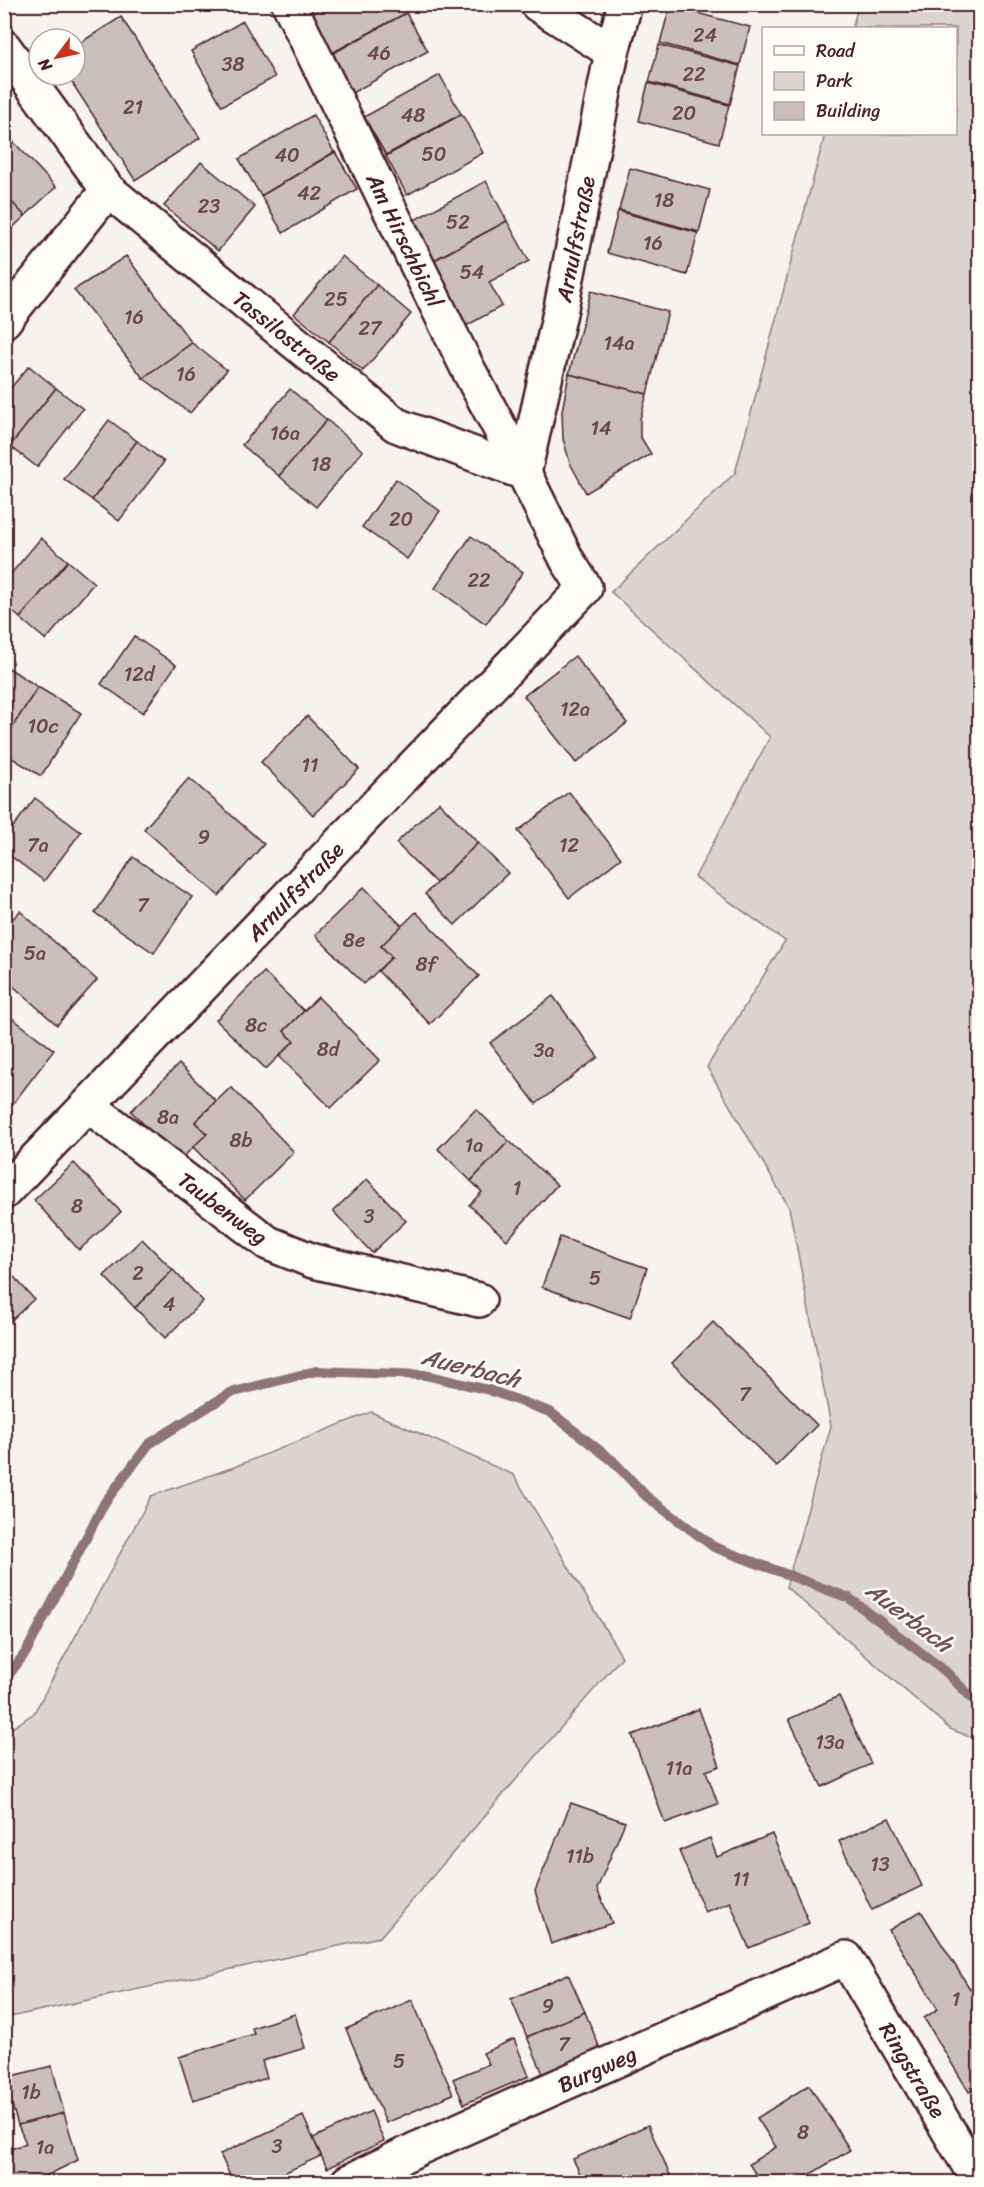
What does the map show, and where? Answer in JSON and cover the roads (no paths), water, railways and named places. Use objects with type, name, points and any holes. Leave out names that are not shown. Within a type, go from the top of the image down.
[{"type":"street","name":"Am Hirschbichl","points":[[289,4],[468,369],[524,473]]},
{"type":"street","points":[[537,4],[612,52]]},
{"type":"street","name":"Arnulfstraße","points":[[4,1192],[585,588],[567,560],[524,473],[561,308],[612,52],[625,4]]},
{"type":"street","name":"Tassilostraße","points":[[4,47],[108,190],[396,425],[524,473]]},
{"type":"street","points":[[4,321],[108,190]]},
{"type":"street","name":"Taubenweg","points":[[89,1106],[268,1243],[313,1261],[479,1300]]},
{"type":"street","name":"Burgweg","points":[[348,2182],[430,2143],[846,1958]]},
{"type":"street","name":"Ringstraße","points":[[846,1958],[979,2182]]},
{"type":"waterway","name":"Auerbach","points":[[4,1681],[26,1652],[105,1502],[149,1444],[230,1393],[316,1371],[425,1375],[489,1390],[550,1412],[613,1461],[646,1496],[714,1547],[849,1598],[945,1671],[980,1706]]}]
